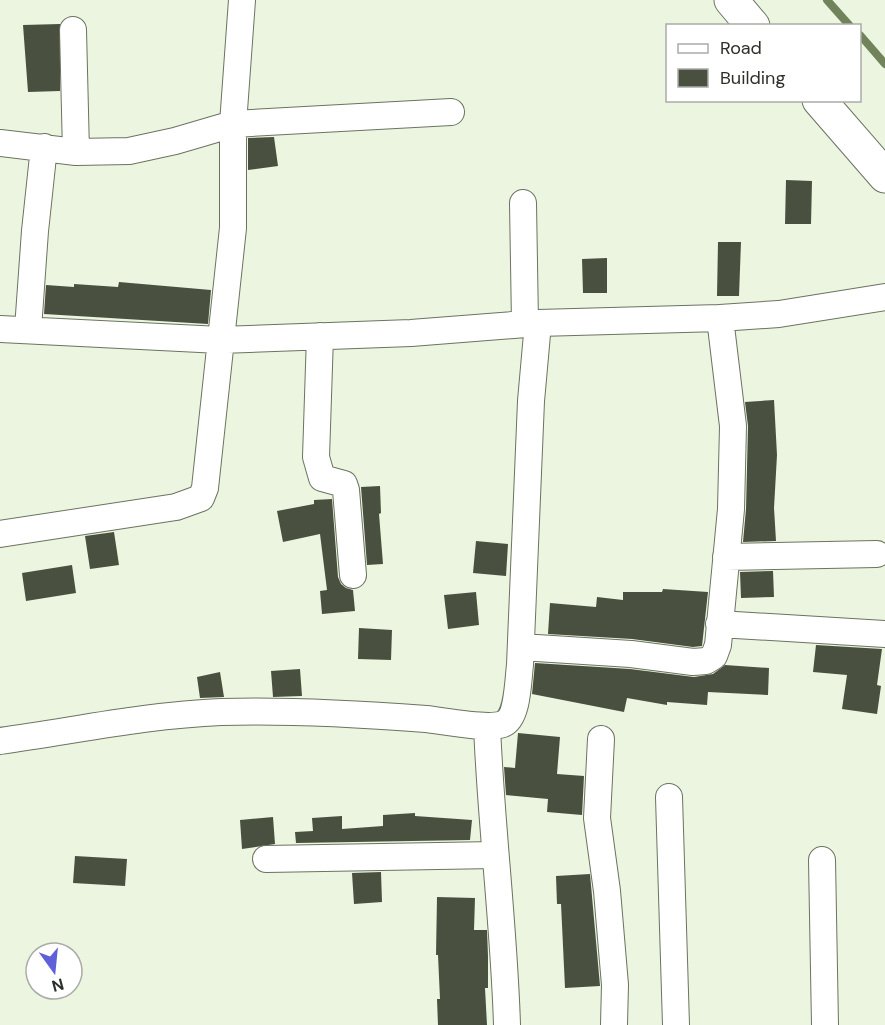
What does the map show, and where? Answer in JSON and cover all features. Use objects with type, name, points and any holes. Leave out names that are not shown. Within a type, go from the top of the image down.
[{"type":"street","points":[[0,534],[176,507],[201,498],[205,488],[233,228],[233,124],[242,0]]},
{"type":"street","points":[[731,0],[751,24]]},
{"type":"street","points":[[74,30],[76,152]]},
{"type":"street","points":[[821,102],[885,176]]},
{"type":"street","points":[[0,143],[76,152],[129,151],[175,141],[233,124],[451,112]]},
{"type":"street","points":[[28,329],[44,147]]},
{"type":"street","points":[[0,741],[164,717],[220,712],[360,716],[487,726],[503,724],[511,717],[515,703],[521,646],[531,401],[532,323],[523,203]]},
{"type":"street","points":[[0,329],[220,340],[411,333],[532,323],[720,318],[779,314],[885,297]]},
{"type":"street","points":[[521,646],[631,654],[693,662],[706,662],[714,657],[718,645],[731,509],[733,426],[720,318]]},
{"type":"street","points":[[320,336],[316,457],[322,478],[344,484],[346,490],[353,575]]},
{"type":"street","points":[[726,557],[877,554]]},
{"type":"street","points":[[719,624],[885,634]]},
{"type":"street","points":[[487,726],[507,1025]]},
{"type":"street","points":[[601,740],[597,818],[607,891],[615,985],[614,1025]]},
{"type":"street","points":[[669,797],[676,1025]]},
{"type":"street","points":[[266,859],[495,855]]},
{"type":"street","points":[[822,860],[825,1025]]},
{"type":"building","points":[[60,24],[60,91],[28,92],[23,25]]},
{"type":"building","points":[[274,137],[278,166],[248,170],[248,138]]},
{"type":"building","points":[[786,180],[812,181],[811,224],[785,224]]},
{"type":"building","points":[[718,242],[741,242],[739,296],[717,296]]},
{"type":"building","points":[[607,258],[607,293],[583,293],[582,259]]},
{"type":"building","points":[[119,282],[211,290],[208,324],[44,314],[46,285],[118,287]]},
{"type":"building","points":[[774,400],[777,455],[774,508],[776,541],[743,542],[748,426],[745,402]]},
{"type":"building","points":[[380,486],[381,513],[379,514],[383,564],[367,565],[361,487]]},
{"type":"building","points":[[332,499],[338,577],[341,584],[353,590],[355,611],[322,614],[320,591],[327,590],[320,534],[283,542],[277,511],[314,504],[314,500]]},
{"type":"building","points":[[114,532],[119,565],[90,569],[85,536]]},
{"type":"building","points":[[476,541],[508,544],[506,576],[473,573]]},
{"type":"building","points":[[72,565],[76,593],[26,601],[22,573]]},
{"type":"building","points":[[773,571],[774,597],[741,598],[740,572]]},
{"type":"building","points":[[663,589],[708,592],[702,646],[548,634],[550,603],[596,607],[597,597],[623,600],[623,592],[662,592]]},
{"type":"building","points":[[476,592],[479,625],[448,629],[444,595]]},
{"type":"building","points":[[359,628],[392,630],[391,660],[358,659]]},
{"type":"building","points":[[816,645],[882,649],[877,685],[881,686],[877,714],[842,709],[847,675],[813,672]]},
{"type":"building","points":[[535,663],[630,669],[694,677],[713,674],[725,665],[769,668],[768,695],[708,692],[707,705],[667,702],[667,705],[627,698],[624,712],[532,694]]},
{"type":"building","points":[[300,669],[302,696],[273,697],[271,671]]},
{"type":"building","points":[[220,672],[224,697],[200,698],[197,677]]},
{"type":"building","points":[[518,733],[560,737],[557,774],[584,776],[582,815],[547,812],[548,799],[506,795],[504,767],[515,768]]},
{"type":"building","points":[[415,813],[415,816],[472,820],[470,840],[296,843],[295,832],[313,831],[312,818],[342,816],[342,829],[383,826],[383,815]]},
{"type":"building","points":[[273,817],[275,844],[242,849],[240,820]]},
{"type":"building","points":[[75,856],[127,859],[125,886],[73,883]]},
{"type":"building","points":[[381,872],[382,902],[354,904],[352,873]]},
{"type":"building","points":[[590,874],[600,986],[565,988],[561,904],[557,904],[556,876]]},
{"type":"building","points":[[437,897],[475,898],[474,930],[487,930],[488,988],[485,988],[487,1025],[438,1025],[437,999],[440,999],[438,955],[436,955]]},
{"type":"waterway","points":[[827,0],[848,24]]},
{"type":"waterway","points":[[861,36],[885,64]]}]
